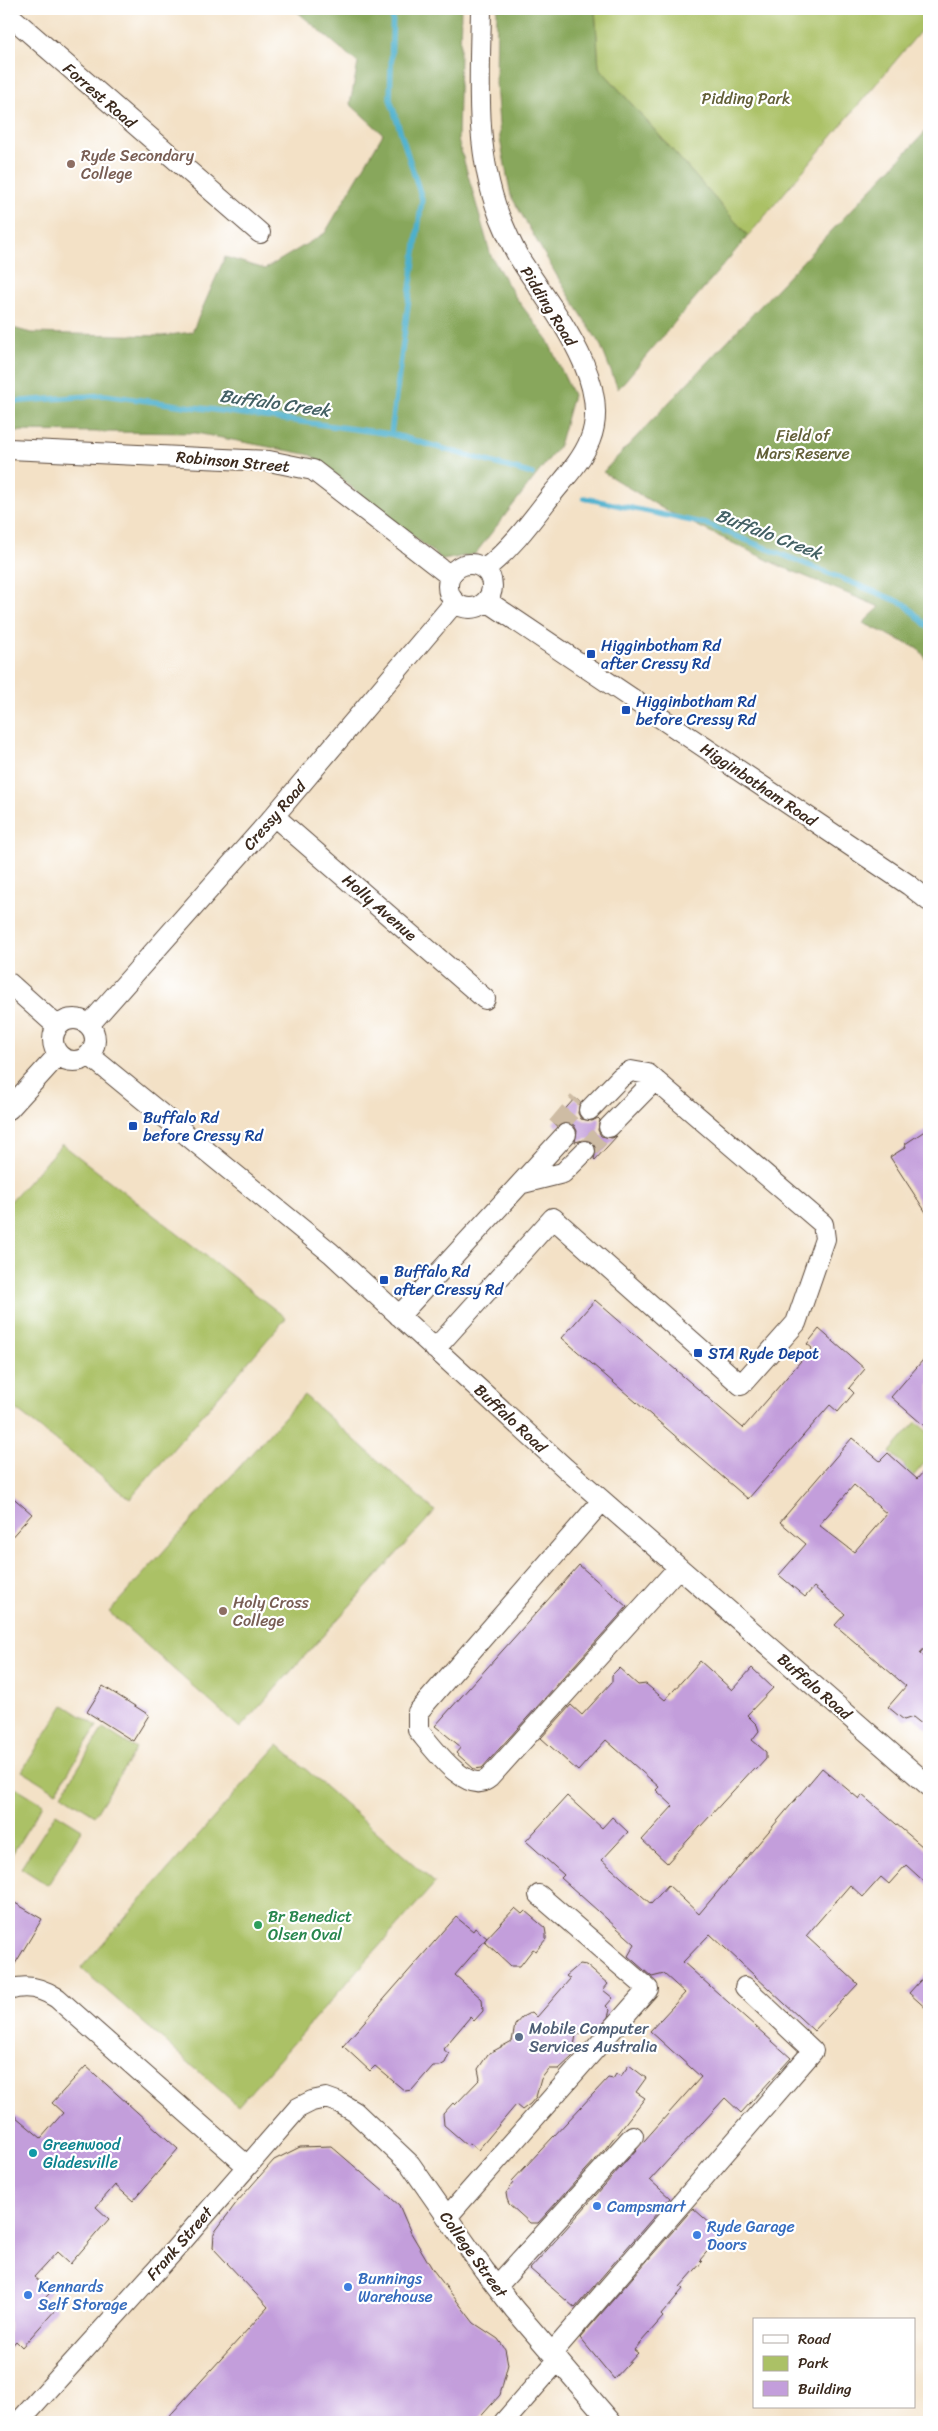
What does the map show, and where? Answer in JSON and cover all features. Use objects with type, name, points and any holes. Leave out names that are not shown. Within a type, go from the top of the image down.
[{"type":"street","name":"Pidding Road","points":[[481,9],[481,133],[487,176],[499,215],[517,254],[574,344],[589,378],[594,396],[594,422],[590,439],[585,449],[569,474],[504,554],[485,569]]},
{"type":"street","name":"Forrest Road","points":[[9,15],[260,233]]},
{"type":"street","name":"Robinson Street","points":[[9,449],[260,460],[313,470],[450,576]]},
{"type":"street","points":[[470,564],[485,569],[492,581],[493,588],[488,601],[475,608],[468,608],[455,602],[449,593],[450,576],[462,565],[470,564]]},
{"type":"street","name":"Higginbotham Road","points":[[488,601],[909,884],[929,901]]},
{"type":"street","name":"Cressy Road","points":[[89,1025],[274,816],[455,602]]},
{"type":"street","name":"Holly Avenue","points":[[274,816],[486,998]]},
{"type":"street","points":[[9,983],[57,1026]]},
{"type":"street","points":[[76,1019],[89,1025],[93,1031],[95,1043],[89,1055],[77,1061],[70,1061],[58,1054],[52,1044],[57,1026],[62,1022],[76,1019]]},
{"type":"street","points":[[9,1109],[58,1054]]},
{"type":"street","name":"Buffalo Road","points":[[89,1055],[331,1253],[602,1501],[929,1786]]},
{"type":"street","points":[[435,1349],[553,1218],[740,1385],[796,1323],[824,1239],[822,1224],[655,1080],[648,1074],[631,1071],[621,1077],[595,1111],[655,1080]]},
{"type":"street","points":[[399,1316],[523,1183],[552,1152],[572,1139],[563,1173],[523,1183]]},
{"type":"street","points":[[602,1501],[418,1712],[418,1730],[459,1776],[475,1784],[480,1784],[489,1778],[678,1568]]},
{"type":"street","points":[[447,2217],[648,1989],[539,1895]]},
{"type":"street","points":[[9,1978],[40,1989],[57,1998],[246,2165]]},
{"type":"street","points":[[9,1990],[22,1987],[40,1989]]},
{"type":"street","points":[[504,2422],[555,2357],[812,2051],[744,1987]]},
{"type":"street","name":"College Street","points":[[326,2098],[340,2103],[355,2112],[410,2164],[497,2286],[611,2422]]},
{"type":"street","name":"Frank Street","points":[[19,2422],[171,2254],[246,2165],[298,2108],[312,2101],[326,2098]]},
{"type":"street","points":[[497,2286],[633,2136]]},
{"type":"green space","points":[[294,9],[461,9],[458,140],[491,256],[516,298],[547,339],[573,395],[559,446],[475,554],[443,560],[311,455],[196,433],[9,431],[9,327],[31,333],[162,336],[192,332],[225,257],[265,269],[325,233],[383,134],[350,104],[358,63]]},
{"type":"green space","points":[[497,9],[595,9],[599,67],[748,236],[618,389],[601,346],[557,276],[511,196],[500,139],[496,83]]},
{"type":"green space","name":"Pidding Park","points":[[595,9],[929,9],[929,21],[748,236],[599,67]]},
{"type":"green space","name":"Field of Mars Reserve","points":[[929,128],[929,663],[919,649],[863,623],[880,607],[780,566],[665,510],[603,472]]},
{"type":"green space","points":[[62,1144],[286,1318],[130,1499],[9,1404],[9,1203]]},
{"type":"green space","points":[[304,1395],[435,1511],[240,1728],[109,1612]]},
{"type":"green space","points":[[916,1422],[929,1433],[929,1458],[885,1509],[905,1466],[890,1452]]},
{"type":"green space","points":[[64,1705],[97,1726],[56,1792],[22,1771]]},
{"type":"green space","points":[[103,1728],[136,1749],[95,1815],[62,1794]]},
{"type":"green space","name":"Br Benedict Olsen Oval","points":[[278,1745],[435,1883],[238,2106],[81,1968]]},
{"type":"green space","points":[[17,1788],[43,1804],[9,1859],[9,1800]]},
{"type":"green space","points":[[56,1813],[82,1829],[48,1885],[21,1868]]},
{"type":"building","points":[[575,1098],[580,1102],[578,1113],[581,1119],[592,1121],[598,1118],[600,1120],[598,1130],[601,1136],[612,1138],[617,1136],[595,1160],[597,1148],[593,1142],[588,1139],[575,1142],[577,1131],[574,1125],[563,1123],[557,1127],[553,1123]]},
{"type":"building","points":[[929,1128],[929,1217],[890,1157],[906,1147],[905,1144]]},
{"type":"building","points":[[595,1300],[743,1428],[812,1348],[807,1344],[819,1329],[865,1369],[849,1388],[854,1393],[838,1412],[830,1405],[748,1499],[562,1338]]},
{"type":"building","points":[[929,1353],[929,1430],[891,1397]]},
{"type":"building","points":[[852,1438],[880,1461],[888,1453],[917,1479],[929,1465],[929,1643],[920,1653],[929,1661],[929,1730],[913,1717],[904,1720],[888,1707],[906,1686],[835,1625],[845,1614],[814,1587],[805,1597],[779,1575],[806,1544],[780,1522]],"holes":[[[854,1485],[887,1514],[854,1552],[819,1525]]]},
{"type":"building","points":[[9,1494],[32,1514],[9,1540]]},
{"type":"building","points":[[579,1565],[627,1607],[482,1768],[474,1769],[456,1753],[461,1747],[435,1726]]},
{"type":"building","points":[[700,1661],[732,1690],[752,1668],[773,1688],[747,1715],[757,1725],[759,1731],[752,1740],[766,1752],[766,1759],[756,1770],[754,1768],[667,1863],[642,1840],[673,1806],[656,1790],[659,1787],[606,1740],[578,1771],[541,1738],[571,1705],[582,1715],[612,1682],[612,1675],[619,1668],[638,1685],[646,1684],[665,1700]]},
{"type":"building","points":[[103,1686],[149,1715],[133,1741],[87,1712]]},
{"type":"building","points":[[822,1768],[859,1799],[862,1795],[929,1852],[929,1886],[906,1865],[889,1884],[881,1877],[863,1897],[850,1885],[806,1936],[858,1984],[814,2031],[710,1934],[683,1962],[791,2058],[741,2113],[725,2098],[650,2180],[670,2198],[575,2308],[530,2269],[701,2077],[650,2031],[685,1993],[664,1974],[652,1977],[628,1956],[635,1944],[561,1878],[564,1875],[526,1841],[567,1796],[602,1828],[612,1817],[628,1832],[602,1860],[651,1904],[668,1885],[699,1914]]},
{"type":"building","points":[[15,1903],[42,1919],[9,1974],[9,1913]]},
{"type":"building","points":[[515,1908],[522,1914],[525,1911],[545,1928],[546,1934],[546,1939],[536,1951],[533,1949],[520,1966],[511,1966],[484,1941]]},
{"type":"building","points":[[456,1917],[473,1931],[475,1928],[487,1938],[455,1975],[482,1999],[483,2011],[474,2021],[470,2017],[443,2049],[449,2054],[445,2063],[440,2066],[433,2066],[412,2090],[405,2091],[375,2066],[370,2071],[343,2046]]},
{"type":"building","points":[[580,1964],[586,1965],[608,1984],[603,1990],[613,1998],[606,2006],[610,2010],[608,2017],[598,2028],[576,2035],[572,2057],[559,2069],[549,2069],[541,2079],[536,2097],[530,2104],[522,2110],[516,2105],[478,2150],[470,2143],[467,2145],[444,2125],[443,2114],[453,2103],[455,2105],[480,2079],[478,2069],[488,2054],[512,2041],[515,2025],[522,2017],[532,2012],[537,2017],[570,1979],[566,1976]]},
{"type":"building","points":[[929,1971],[929,2011],[909,1993]]},
{"type":"building","points":[[629,2065],[646,2078],[636,2092],[645,2098],[605,2149],[538,2223],[530,2223],[509,2204],[506,2193],[514,2183],[512,2181],[608,2078],[613,2079],[616,2074],[621,2076]]},
{"type":"building","points":[[86,2066],[178,2149],[133,2201],[115,2185],[96,2207],[109,2219],[70,2264],[57,2252],[34,2277],[51,2292],[45,2298],[57,2308],[22,2347],[16,2341],[9,2349],[9,2111],[41,2138],[63,2113],[52,2103]]},
{"type":"building","name":"Bunnings Warehouse","points":[[331,2146],[399,2205],[411,2233],[433,2270],[474,2323],[498,2339],[505,2349],[508,2364],[500,2395],[476,2422],[164,2422],[268,2307],[213,2248],[214,2233],[237,2202],[274,2160],[300,2147]]},
{"type":"building","points":[[693,2208],[722,2234],[700,2260],[702,2262],[680,2287],[683,2289],[661,2315],[663,2317],[634,2350],[638,2353],[614,2379],[580,2338]]},
{"type":"waterway","points":[[391,434],[422,199],[390,99],[393,9]]},
{"type":"waterway","name":"Buffalo Creek","points":[[9,402],[104,395],[391,434],[532,474]]},
{"type":"waterway","name":"Buffalo Creek","points":[[584,498],[706,524],[905,604],[929,628]]},
{"type":"tunnel","points":[[557,1127],[579,1101]]},
{"type":"tunnel","points":[[585,1151],[609,1127]]},
{"type":"place","name":"Ryde Secondary College","points":[[71,164]]},
{"type":"place","name":"Higginbotham Rd after Cressy Rd","points":[[591,654]]},
{"type":"place","name":"Higginbotham Rd before Cressy Rd","points":[[626,710]]},
{"type":"place","name":"Buffalo Rd before Cressy Rd","points":[[133,1126]]},
{"type":"place","name":"Buffalo Rd after Cressy Rd","points":[[384,1280]]},
{"type":"place","name":"STA Ryde Depot","points":[[698,1353]]},
{"type":"place","name":"Holy Cross College","points":[[223,1611]]},
{"type":"place","name":"Br Benedict Olsen Oval","points":[[258,1925]]},
{"type":"place","name":"Mobile Computer Services Australia","points":[[519,2037]]},
{"type":"place","name":"Greenwood Gladesville","points":[[33,2153]]},
{"type":"place","name":"Campsmart","points":[[597,2206]]},
{"type":"place","name":"Ryde Garage Doors","points":[[697,2235]]},
{"type":"place","name":"Bunnings Warehouse","points":[[348,2287]]},
{"type":"place","name":"Kennards Self Storage","points":[[28,2295]]}]
